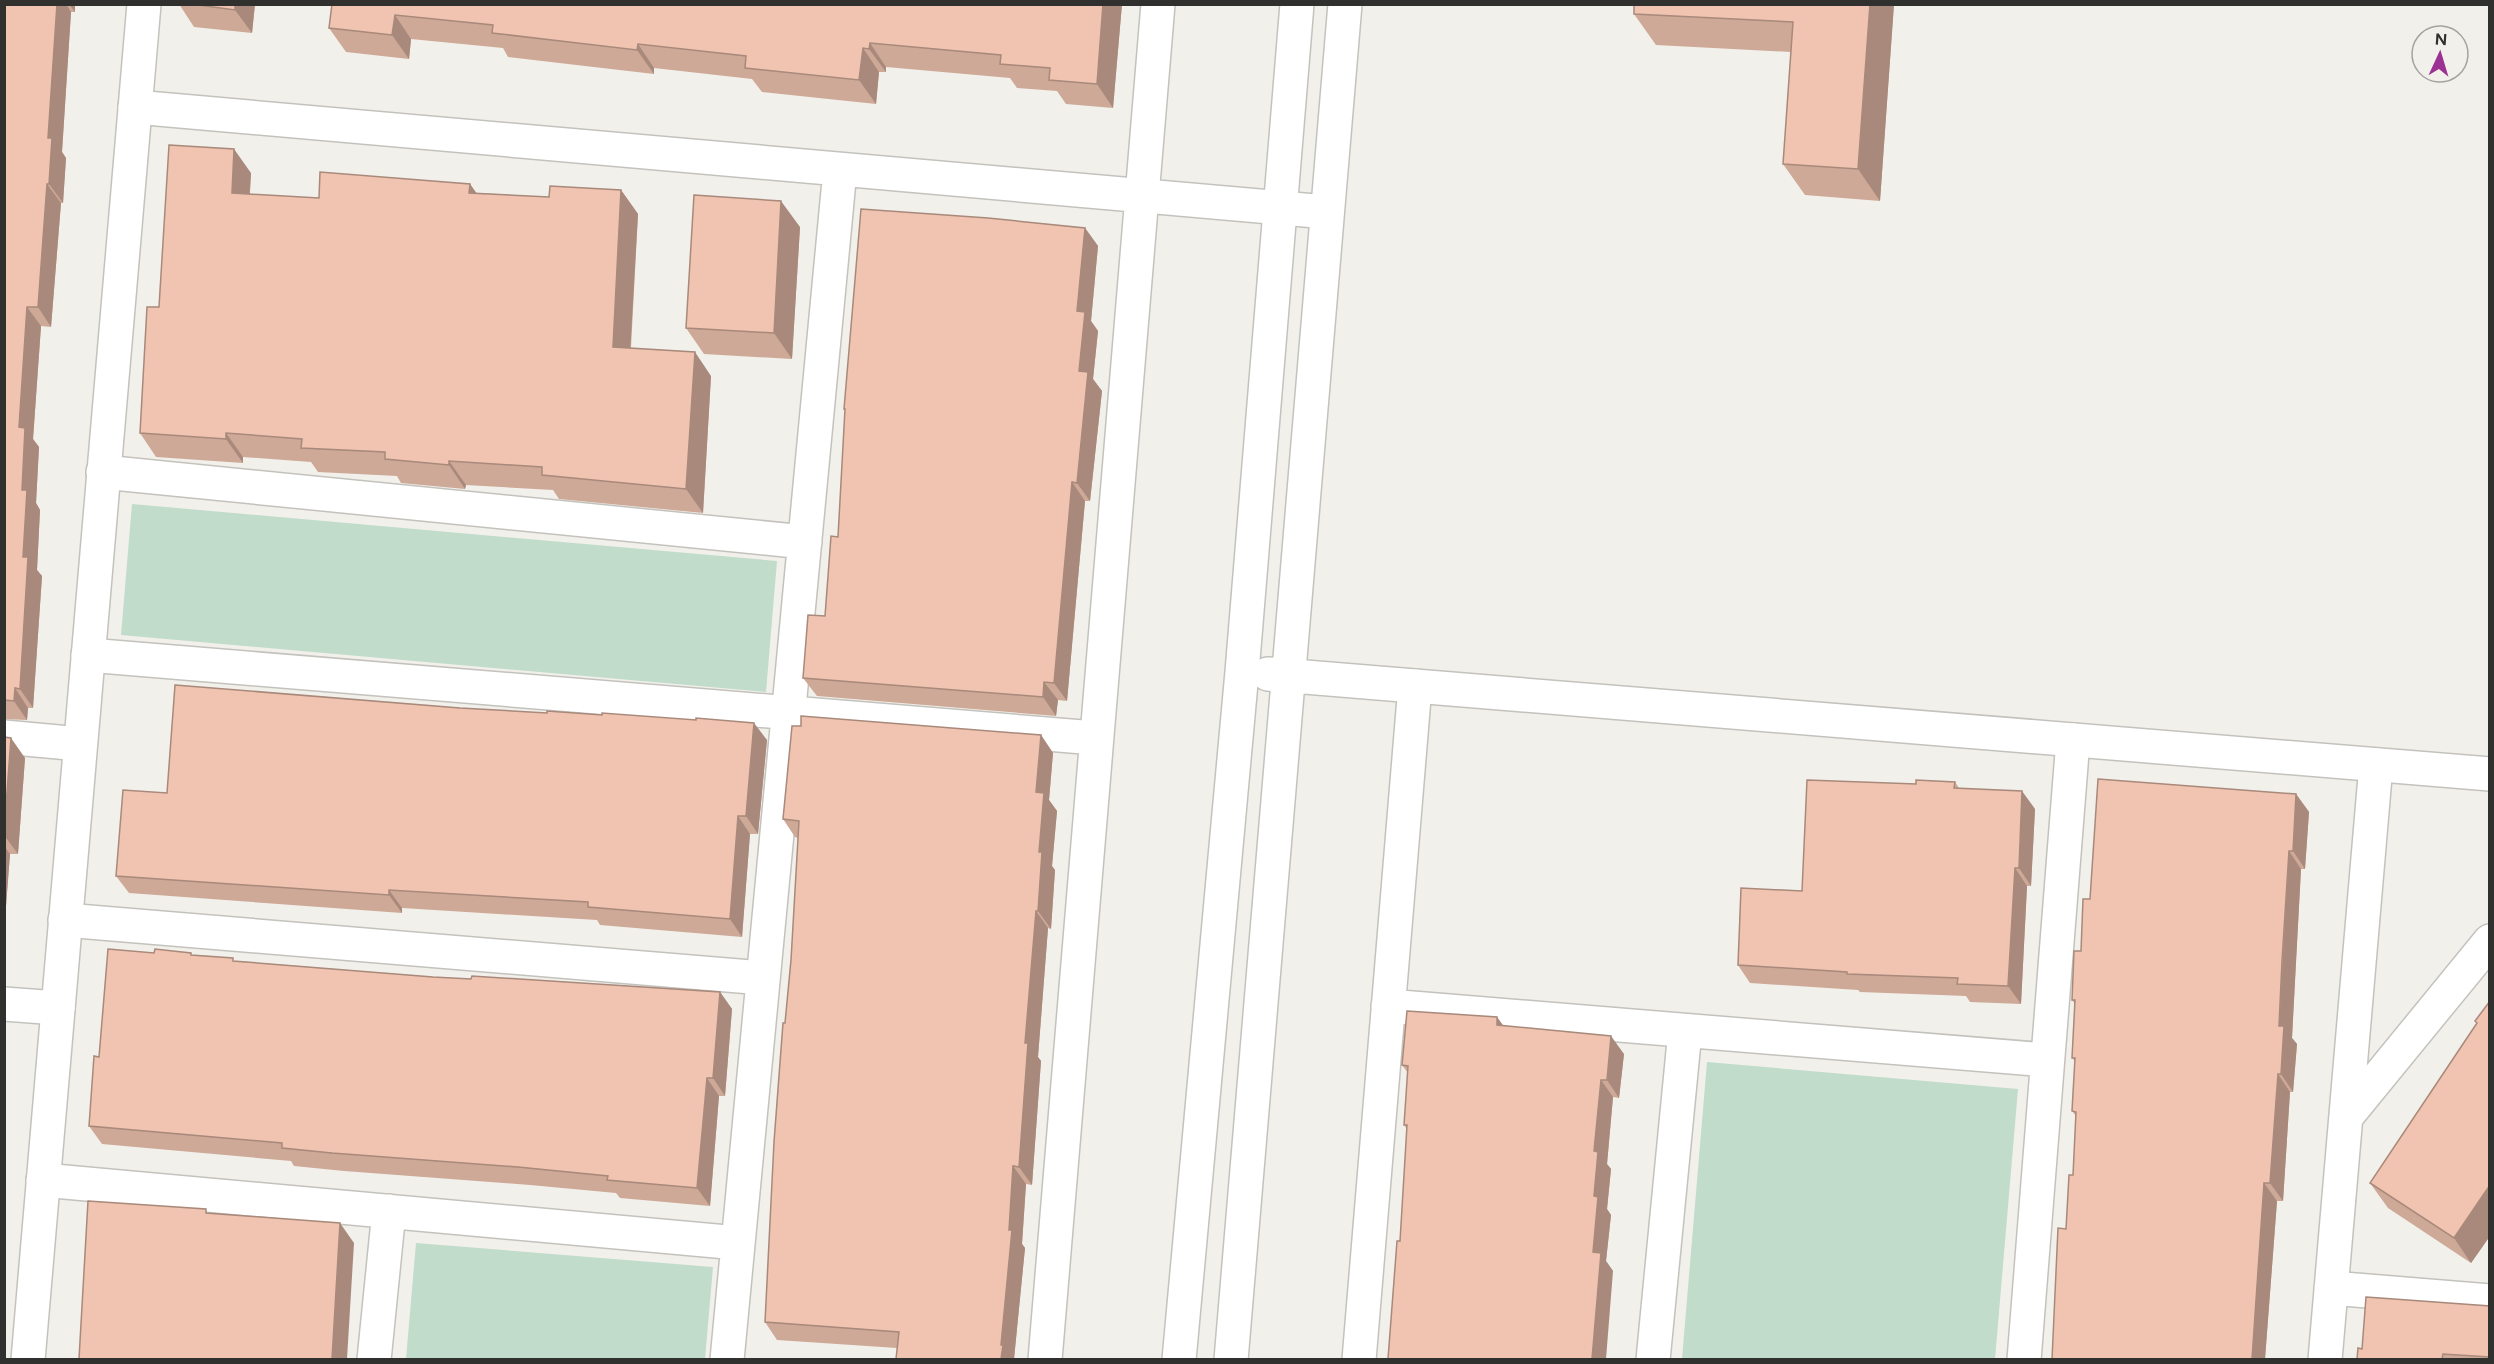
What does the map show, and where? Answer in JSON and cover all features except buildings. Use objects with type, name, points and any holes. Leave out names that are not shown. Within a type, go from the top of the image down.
[{"type":"street","points":[[28,1359],[144,4]]},
{"type":"street","points":[[1044,1359],[1140,196],[1158,4]]},
{"type":"street","points":[[1179,1359],[1242,672],[1297,4]]},
{"type":"street","points":[[1231,1359],[1345,4]]},
{"type":"street","points":[[135,107],[1327,213]]},
{"type":"street","points":[[727,1359],[840,170]]},
{"type":"street","points":[[103,472],[805,542]]},
{"type":"street","points":[[88,655],[1095,738]]},
{"type":"street","points":[[1242,672],[2490,774]]},
{"type":"street","points":[[1359,1359],[1415,687]]},
{"type":"street","points":[[4,737],[80,744]]},
{"type":"street","points":[[2024,1359],[2073,741]]},
{"type":"street","points":[[2325,1359],[2376,765]]},
{"type":"street","points":[[65,920],[763,978]]},
{"type":"street","points":[[2346,1117],[2490,941]]},
{"type":"street","points":[[4,1004],[58,1008]]},
{"type":"street","points":[[1388,1006],[2048,1060]]},
{"type":"street","points":[[1653,1359],[1685,1031]]},
{"type":"street","points":[[43,1180],[738,1243]]},
{"type":"street","points":[[375,1359],[389,1211]]},
{"type":"street","points":[[2331,1288],[2490,1301]]},
{"type":"green space","points":[[132,504],[777,561],[766,692],[121,635]]},
{"type":"green space","points":[[1707,1062],[2018,1089],[1995,1359],[1682,1359]]},
{"type":"green space","points":[[416,1243],[713,1267],[705,1359],[406,1359]]}]
